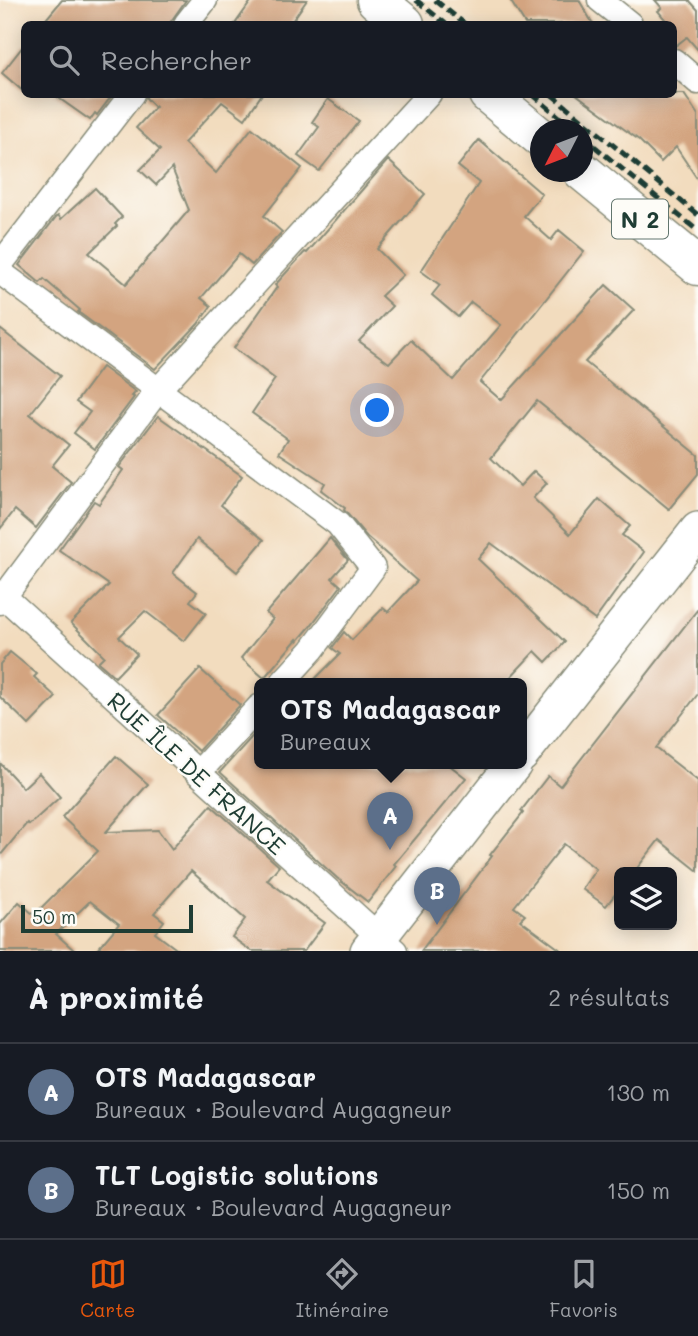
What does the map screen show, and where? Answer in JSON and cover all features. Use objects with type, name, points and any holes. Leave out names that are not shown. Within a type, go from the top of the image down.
[{"type":"main road","points":[[376,0],[401,21]]},
{"type":"main road","points":[[493,98],[530,128]]},
{"type":"main road","name":"N 2","points":[[593,179],[698,266]]},
{"type":"street","points":[[188,21],[205,0]]},
{"type":"street","points":[[600,0],[626,21]]},
{"type":"street","points":[[677,64],[698,82]]},
{"type":"street","points":[[0,265],[129,98]]},
{"type":"street","points":[[1,598],[158,390],[425,98]]},
{"type":"street","points":[[0,271],[338,524],[373,568],[312,650],[286,678]]},
{"type":"street","points":[[527,747],[698,530]]},
{"type":"street","name":"RUE ÎLE DE FRANCE","points":[[1,598],[198,773],[380,947]]},
{"type":"street","points":[[198,773],[254,712]]},
{"type":"street","points":[[380,947],[510,769]]},
{"type":"building","points":[[62,0],[186,0],[171,21],[44,21]]},
{"type":"building","points":[[252,0],[307,0],[292,21],[237,21]]},
{"type":"building","points":[[510,0],[579,0],[591,21],[523,21]]},
{"type":"building","points":[[655,0],[689,0],[698,10],[698,50],[687,37],[677,45],[677,21],[666,21],[658,11],[662,8]]},
{"type":"building","points":[[21,49],[21,89],[2,73]]},
{"type":"building","points":[[677,94],[684,94],[698,115],[698,180],[676,147],[661,162],[639,140],[581,98],[677,98]]},
{"type":"building","points":[[59,98],[110,98],[90,120]]},
{"type":"building","points":[[146,98],[259,98],[245,119],[222,102],[184,143],[216,173],[252,128],[302,168],[264,216],[282,232],[252,265],[239,254],[201,298],[211,306],[198,324],[155,369],[78,312],[80,310],[44,279],[40,283],[19,265],[56,217],[58,215],[61,219],[95,188],[122,217],[115,224],[117,226],[89,253],[126,284],[189,210],[172,168],[156,185],[140,170],[160,150],[136,128],[155,107]]},
{"type":"building","points":[[328,99],[359,121],[319,171],[298,156],[319,127],[312,122]]},
{"type":"building","points":[[479,140],[542,194],[524,216],[551,240],[559,230],[584,251],[480,382],[501,400],[606,285],[634,310],[585,362],[698,455],[698,474],[669,509],[537,401],[491,458],[520,486],[534,471],[547,483],[533,498],[570,534],[599,499],[630,526],[622,535],[644,552],[595,620],[491,543],[478,559],[565,642],[546,662],[535,651],[510,678],[316,678],[340,654],[332,648],[344,632],[352,640],[383,608],[388,612],[417,581],[367,537],[345,508],[321,490],[325,483],[279,453],[288,439],[252,413],[275,379],[234,348],[277,287],[275,285],[305,252],[307,253],[388,160],[425,194],[377,249],[403,275],[381,296],[392,306],[359,341],[389,363],[411,340],[453,380],[501,325],[471,302],[458,317],[432,295],[440,285],[421,271],[479,183],[458,166]]},
{"type":"building","points":[[0,329],[60,376],[30,414],[69,445],[52,466],[71,482],[36,528],[15,510],[0,529]]},
{"type":"building","points":[[102,367],[136,392],[95,449],[74,433],[90,412],[76,402]]},
{"type":"building","points":[[158,416],[242,476],[221,505],[264,540],[237,572],[197,539],[173,573],[197,592],[190,601],[206,613],[184,641],[145,611],[119,637],[137,654],[115,677],[98,662],[104,656],[71,623],[109,585],[59,550],[94,501],[99,504],[123,470],[119,467]]},
{"type":"building","points":[[330,538],[348,560],[332,578],[341,586],[309,628],[264,678],[241,658],[273,619],[266,613]]},
{"type":"building","points":[[698,609],[698,694],[656,748],[698,781],[698,871],[659,840],[638,867],[614,867],[614,896],[606,906],[582,889],[596,869],[564,844],[514,907],[525,915],[520,920],[562,951],[421,951],[548,776],[560,786]]},
{"type":"building","points":[[10,652],[37,674],[34,677],[56,697],[29,725],[0,697],[0,664]]},
{"type":"building","points":[[200,669],[240,705],[198,751],[158,715]]},
{"type":"building","points":[[254,735],[254,769],[454,769],[466,778],[394,864],[396,866],[368,902],[337,878],[220,772]]},
{"type":"building","points":[[116,756],[148,784],[106,832],[158,830],[172,849],[211,805],[279,866],[267,880],[325,923],[304,951],[251,951],[232,937],[245,919],[191,871],[154,913],[164,921],[155,933],[179,951],[96,951],[119,924],[90,901],[56,934],[75,951],[0,951],[0,924],[19,902],[34,915],[98,851],[62,817]]},
{"type":"building","points":[[0,763],[23,788],[39,773],[60,797],[29,825],[27,823],[0,856]]},
{"type":"railway","points":[[416,0],[442,21]]},
{"type":"railway","points":[[435,0],[461,21]]},
{"type":"railway","points":[[537,98],[562,119]]},
{"type":"railway","points":[[556,98],[698,215]]},
{"type":"railway","points":[[593,145],[698,231]]},
{"type":"place","name":"OTS Madagascar","points":[[390,850]]},
{"type":"place","name":"TLT Logistic solutions","points":[[437,925]]}]
